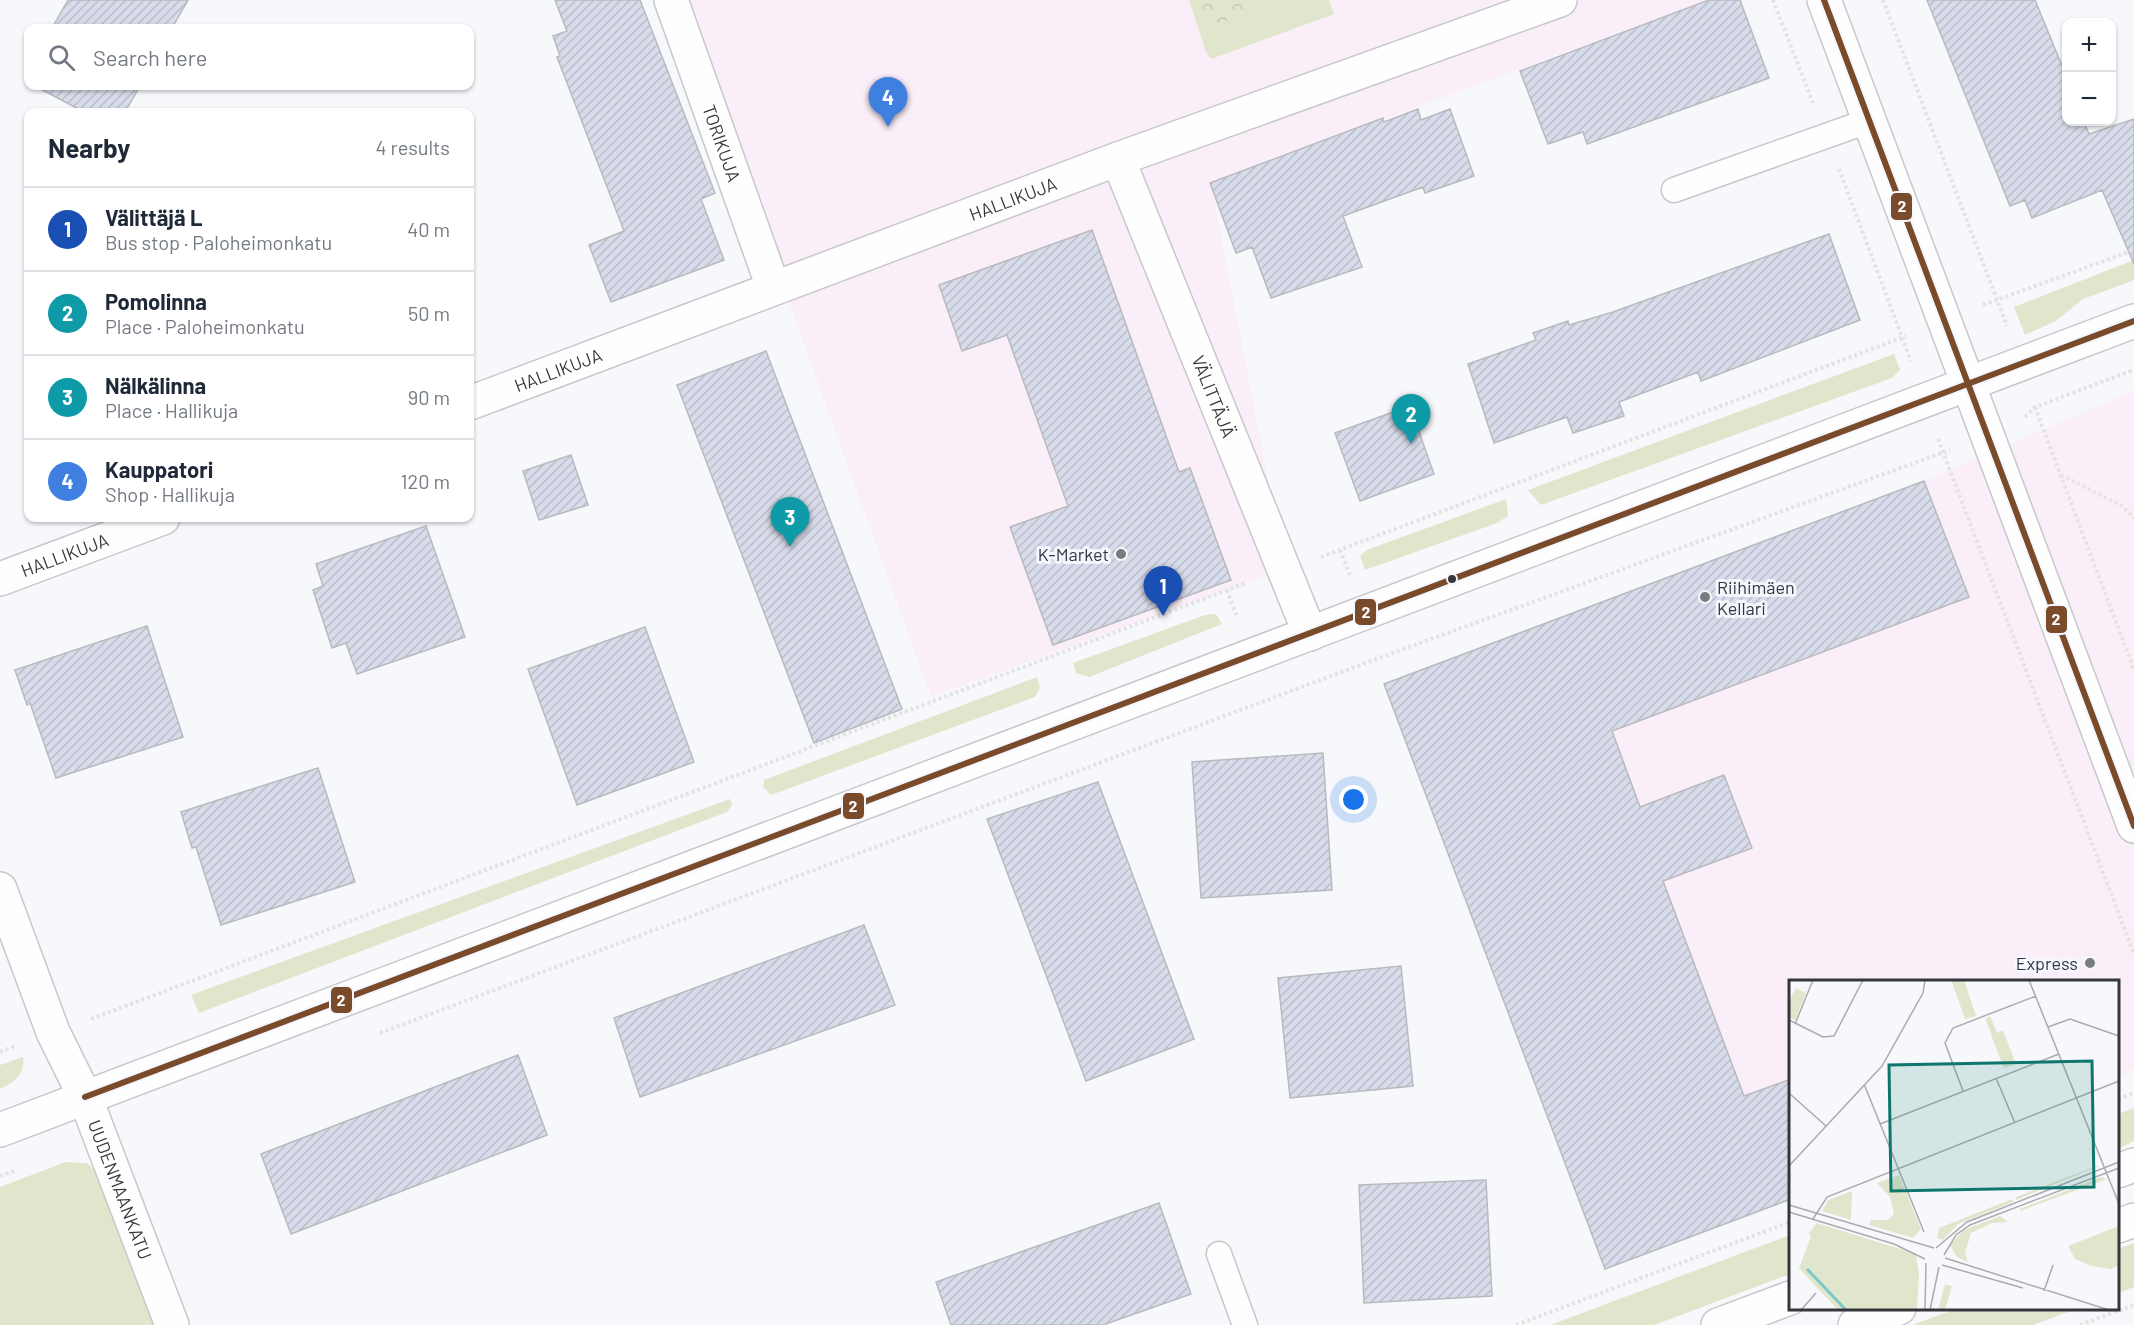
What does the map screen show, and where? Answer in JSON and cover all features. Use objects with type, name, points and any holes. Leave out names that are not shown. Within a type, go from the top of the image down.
[{"type":"street","name":"TORIKUJA","points":[[671,0],[773,287]]},
{"type":"street","name":"HALLIKUJA","points":[[474,401],[1118,159],[1560,0]]},
{"type":"street","points":[[1824,0],[1871,120],[2134,826]]},
{"type":"street","name":"VÄLITTÄJÄ","points":[[1118,159],[1310,634]]},
{"type":"street","points":[[0,1130],[2134,321]]},
{"type":"street","name":"HALLIKUJA","points":[[0,579],[152,522]]},
{"type":"street","name":"UUDENMAANKATU","points":[[0,889],[53,1032],[85,1097],[172,1325]]},
{"type":"street","points":[[2119,1172],[2134,1165]]},
{"type":"street","points":[[2119,1226],[2134,1220]]},
{"type":"street","points":[[1718,1325],[1789,1299]]},
{"type":"street","points":[[1855,1325],[1894,1310]]},
{"type":"lane","points":[[1674,190],[1871,120]]},
{"type":"lane","points":[[1218,1254],[1245,1325]]},
{"type":"path","points":[[1773,0],[1903,337],[1943,452],[2134,954]]},
{"type":"path","points":[[0,1052],[1903,337],[1944,319],[2134,250]]},
{"type":"path","points":[[2036,407],[2134,370]]},
{"type":"path","points":[[371,1037],[1266,700],[1943,452]]},
{"type":"path","points":[[2061,474],[2122,506],[2134,518]]},
{"type":"path","points":[[2119,1099],[2134,1093]]},
{"type":"path","points":[[0,1176],[22,1168]]},
{"type":"path","points":[[1516,1325],[1789,1223]]},
{"type":"path","points":[[2080,1325],[2134,1305]]},
{"type":"shaded area","points":[[670,0],[1707,0],[1211,183],[1285,569],[931,697],[791,308]]},
{"type":"shaded area","points":[[2134,390],[2134,1069],[2119,1076],[2119,980],[1789,980],[1789,1198],[1384,684],[1924,481]]},
{"type":"green space","points":[[1189,0],[1329,0],[1334,14],[1211,59],[1206,52]]},
{"type":"green space","points":[[1189,0],[1256,0],[1249,12],[1220,24],[1193,12]]},
{"type":"green space","points":[[2134,260],[2134,280],[2083,299],[2056,321],[2025,335],[2014,307]]},
{"type":"green space","points":[[1894,354],[1900,370],[1892,378],[1541,505],[1528,490]]},
{"type":"green space","points":[[1506,499],[1508,516],[1497,523],[1365,570],[1360,556],[1367,550]]},
{"type":"green space","points":[[1216,614],[1222,624],[1089,677],[1076,673],[1073,663],[1205,615]]},
{"type":"green space","points":[[1037,677],[1040,688],[1035,697],[771,795],[763,787],[764,780]]},
{"type":"green space","points":[[730,799],[732,805],[727,812],[199,1013],[191,995]]},
{"type":"green space","points":[[23,1057],[21,1073],[10,1084],[0,1089],[0,1065]]},
{"type":"green space","points":[[2134,1108],[2134,1141],[2119,1148],[2119,1114]]},
{"type":"green space","points":[[66,1162],[87,1163],[97,1172],[154,1325],[0,1325],[0,1187]]},
{"type":"green space","points":[[1789,1235],[1789,1274],[1654,1325],[1550,1325]]},
{"type":"green space","points":[[2134,1243],[2134,1287],[2119,1293],[2119,1249]]},
{"type":"green space","points":[[1953,1310],[2073,1310],[2033,1325],[1912,1325]]},
{"type":"building","points":[[68,0],[188,0],[174,24],[54,24]]},
{"type":"building","points":[[555,0],[640,0],[715,193],[701,199],[724,260],[611,302],[589,245],[624,231],[557,57],[560,56],[553,36],[567,31]]},
{"type":"building","points":[[1709,0],[1740,0],[1769,78],[1587,144],[1583,132],[1548,144],[1520,71]]},
{"type":"building","points":[[1927,0],[2035,0],[2062,66],[2062,126],[2086,126],[2089,134],[2134,119],[2134,264],[2102,190],[2032,218],[2025,200],[2010,206]]},
{"type":"building","points":[[43,90],[138,90],[127,108],[76,108]]},
{"type":"building","points":[[1418,109],[1421,120],[1450,109],[1474,176],[1425,193],[1423,187],[1343,216],[1362,267],[1271,298],[1252,247],[1236,253],[1210,183],[1383,118],[1384,122]]},
{"type":"building","points":[[1092,230],[1179,472],[1190,468],[1231,580],[1053,645],[1010,527],[1068,506],[1007,335],[962,351],[939,285]]},
{"type":"building","points":[[1829,234],[1860,320],[1701,381],[1698,372],[1619,402],[1624,416],[1573,433],[1567,417],[1494,443],[1468,364],[1536,340],[1533,333],[1568,321],[1569,325],[1613,312]]},
{"type":"building","points":[[766,351],[902,709],[814,743],[677,385]]},
{"type":"building","points":[[1410,406],[1434,474],[1360,501],[1335,433]]},
{"type":"building","points":[[571,455],[588,505],[539,520],[523,471]]},
{"type":"building","points":[[1924,481],[1969,597],[1612,731],[1640,807],[1724,775],[1752,848],[1663,881],[1744,1096],[1789,1080],[1789,1200],[1605,1269],[1384,684]]},
{"type":"building","points":[[426,526],[465,637],[357,674],[346,643],[332,648],[313,590],[323,586],[316,564]]},
{"type":"building","points":[[147,626],[183,737],[56,778],[30,703],[27,705],[15,670]]},
{"type":"building","points":[[645,627],[694,762],[577,805],[528,669]]},
{"type":"building","points":[[1323,753],[1332,890],[1201,898],[1192,762]]},
{"type":"building","points":[[318,768],[355,882],[221,925],[196,847],[192,848],[181,812]]},
{"type":"building","points":[[1098,782],[1194,1039],[1086,1081],[987,819]]},
{"type":"building","points":[[864,925],[895,1005],[640,1097],[614,1018]]},
{"type":"building","points":[[1401,966],[1413,1086],[1290,1098],[1278,978]]},
{"type":"building","points":[[518,1055],[547,1135],[291,1234],[261,1154]]},
{"type":"building","points":[[1486,1180],[1492,1296],[1364,1303],[1359,1185]]},
{"type":"building","points":[[1159,1203],[1191,1294],[1103,1325],[951,1325],[936,1282]]},
{"type":"transit line","name":"2","points":[[1824,0],[2134,826]]},
{"type":"transit line","name":"2","points":[[85,1097],[2134,321]]},
{"type":"place","name":"Kauppatori","points":[[888,127]]},
{"type":"place","name":"Pomolinna","points":[[1411,444]]},
{"type":"place","name":"Nälkälinna","points":[[790,547]]},
{"type":"place","name":"K-Market","points":[[1121,554]]},
{"type":"place","name":"Riihimäen Kellari","points":[[1705,597]]},
{"type":"place","name":"Välittäjä L","points":[[1163,616]]},
{"type":"place","name":"Express","points":[[2090,963]]}]
